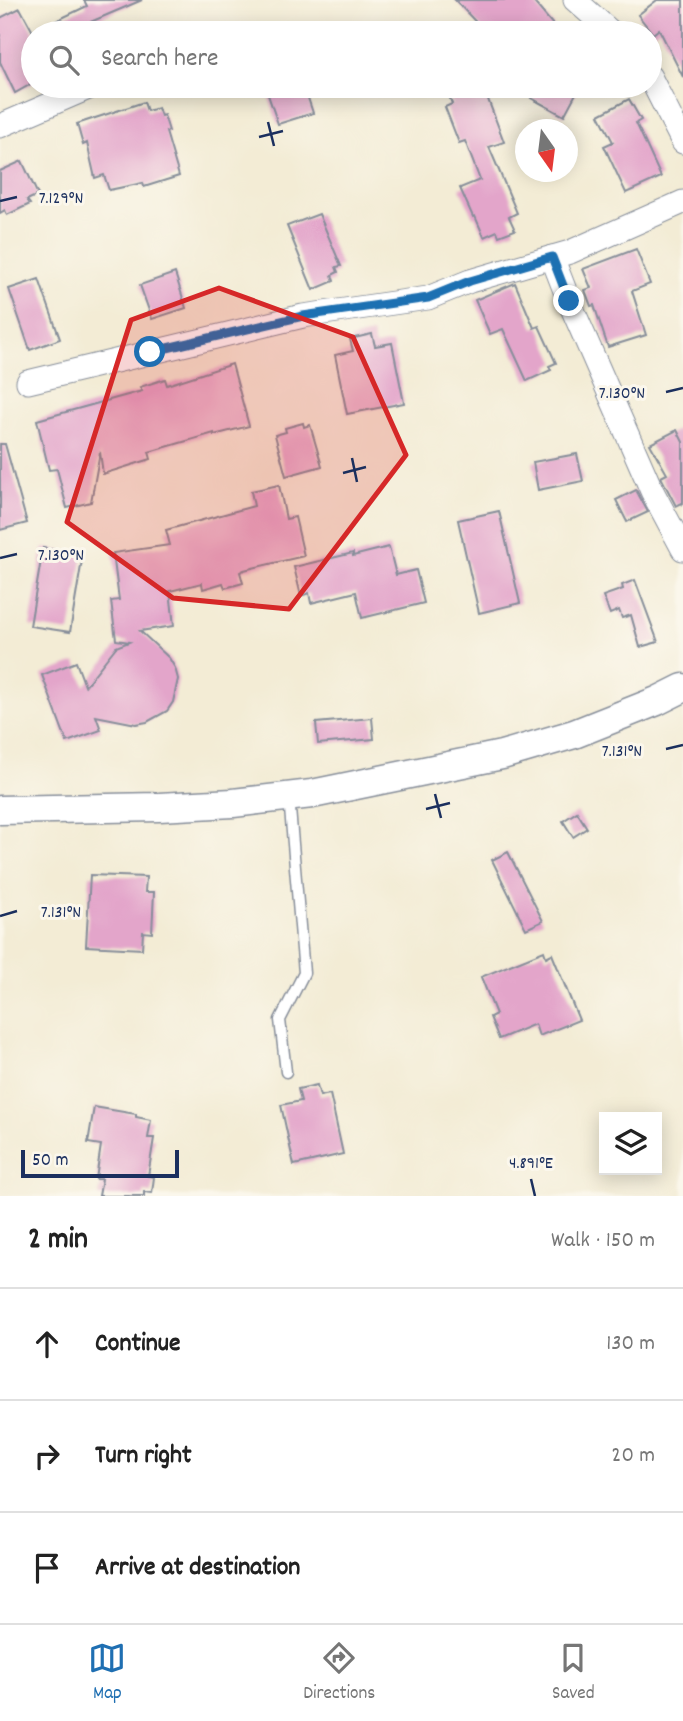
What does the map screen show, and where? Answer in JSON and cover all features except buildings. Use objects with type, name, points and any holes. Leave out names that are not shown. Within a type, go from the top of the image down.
[{"type":"street","points":[[575,0],[599,21]]},
{"type":"street","points":[[0,126],[65,98]]},
{"type":"street","points":[[660,98],[683,142]]},
{"type":"street","points":[[28,382],[303,316],[428,298],[470,281],[552,257],[624,230],[683,202]]},
{"type":"street","points":[[552,257],[574,314],[652,491],[683,549]]},
{"type":"street","points":[[0,810],[159,807],[289,797],[502,755],[574,734],[683,688]]},
{"type":"lane","points":[[286,1072],[280,1020],[304,973],[289,797]]},
{"type":"highlighted area","points":[[219,288],[353,337],[406,455],[289,609],[173,598],[67,522],[131,320]]},
{"type":"route","points":[[150,352],[303,316],[428,298],[470,281],[552,257],[569,301]]}]
